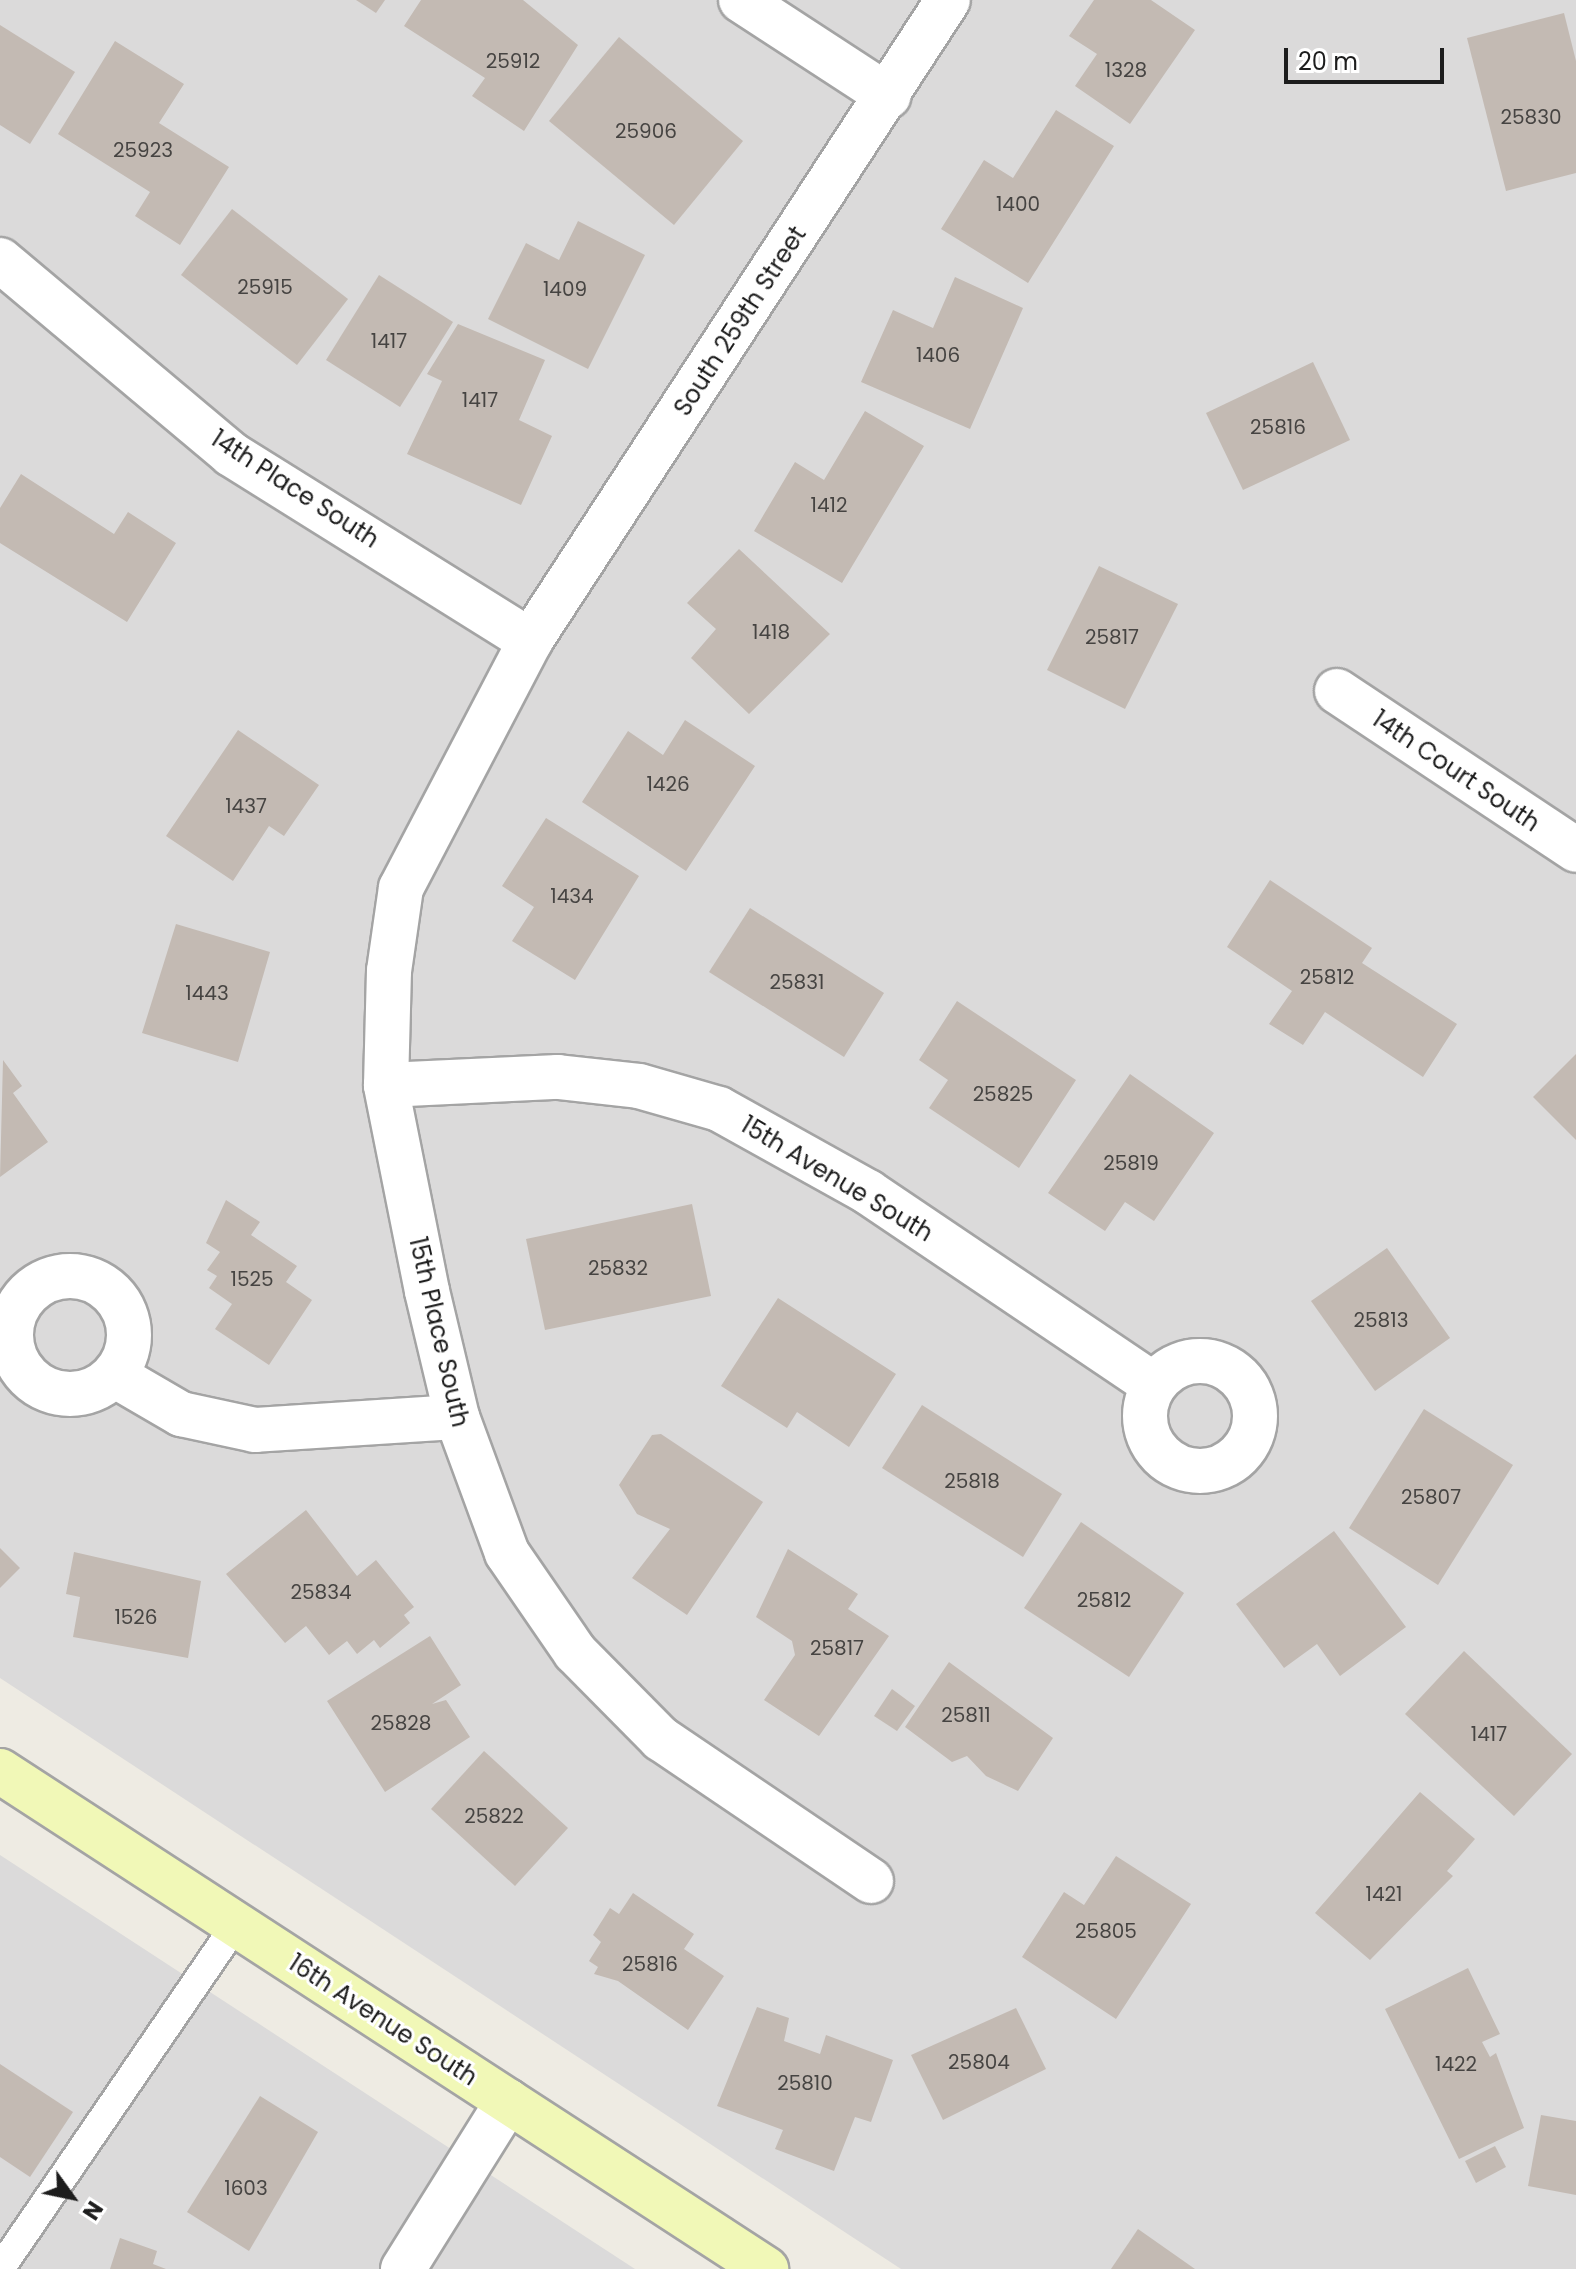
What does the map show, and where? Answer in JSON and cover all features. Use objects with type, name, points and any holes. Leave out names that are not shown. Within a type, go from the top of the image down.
[{"type":"main road","name":"16th Avenue South","points":[[0,1771],[766,2269]]},
{"type":"street","points":[[741,0],[888,96]]},
{"type":"street","name":"South 259th Street","points":[[530,641],[948,0]]},
{"type":"street","name":"14th Place South","points":[[3,270],[231,454],[530,641]]},
{"type":"street","name":"15th Place South","points":[[530,641],[401,888],[386,1085],[457,1417],[507,1553],[575,1652],[661,1739],[871,1881]]},
{"type":"street","name":"14th Court South","points":[[1337,691],[1576,850]]},
{"type":"street","name":"15th Avenue South","points":[[386,1085],[558,1077],[652,1088],[719,1109],[868,1192],[1154,1385]]},
{"type":"street","points":[[114,1375],[165,1406],[224,1426],[457,1417]]},
{"type":"street","points":[[403,2269],[508,2101]]},
{"type":"lane","points":[[0,2269],[236,1924]]},
{"type":"shaded area","points":[[0,0],[1576,0],[1576,2269],[901,2269],[0,1678]]},
{"type":"shaded area","points":[[0,1855],[635,2269],[0,2269]]},
{"type":"building","points":[[356,0],[385,0],[376,13]]},
{"type":"building","points":[[421,0],[523,0],[578,45],[524,131],[472,96],[485,78],[404,26]]},
{"type":"building","points":[[1094,0],[1151,0],[1195,30],[1130,124],[1075,86],[1097,54],[1069,36]]},
{"type":"building","points":[[1564,13],[1576,61],[1576,173],[1506,191],[1467,38]]},
{"type":"building","points":[[0,25],[75,72],[30,144],[0,125]]},
{"type":"building","points":[[619,37],[743,141],[674,225],[549,121]]},
{"type":"building","points":[[115,41],[184,84],[159,123],[229,167],[180,245],[135,216],[150,192],[58,134]]},
{"type":"building","points":[[1056,110],[1114,146],[1028,283],[941,229],[984,160],[1013,178]]},
{"type":"building","points":[[232,209],[348,299],[297,365],[181,275]]},
{"type":"building","points":[[578,221],[645,255],[588,369],[488,319],[526,243],[559,260]]},
{"type":"building","points":[[379,275],[453,322],[400,407],[326,360]]},
{"type":"building","points":[[955,277],[1023,308],[970,429],[861,382],[893,310],[933,328]]},
{"type":"building","points":[[458,324],[545,360],[519,420],[552,436],[521,505],[407,454],[442,381],[427,374]]},
{"type":"building","points":[[1313,362],[1350,440],[1243,490],[1206,413]]},
{"type":"building","points":[[865,411],[924,446],[842,583],[754,531],[795,462],[824,480]]},
{"type":"building","points":[[21,474],[114,534],[128,512],[176,543],[127,622],[0,543],[0,508]]},
{"type":"building","points":[[739,549],[830,634],[749,714],[691,658],[716,629],[687,603]]},
{"type":"building","points":[[1099,566],[1178,604],[1125,709],[1047,670]]},
{"type":"building","points":[[685,720],[755,766],[686,871],[582,802],[628,731],[663,755]]},
{"type":"building","points":[[238,730],[319,785],[284,836],[269,826],[233,881],[166,836]]},
{"type":"building","points":[[546,818],[639,876],[575,980],[512,941],[534,907],[502,886]]},
{"type":"building","points":[[1270,880],[1372,948],[1362,963],[1457,1024],[1423,1077],[1325,1012],[1303,1045],[1269,1024],[1292,991],[1227,947]]},
{"type":"building","points":[[750,908],[884,993],[844,1057],[709,972]]},
{"type":"building","points":[[176,924],[270,952],[238,1062],[142,1033]]},
{"type":"building","points":[[957,1001],[1076,1080],[1019,1168],[929,1108],[948,1080],[919,1060]]},
{"type":"building","points":[[1576,1054],[1576,1140],[1533,1097]]},
{"type":"building","points":[[3,1060],[22,1086],[13,1093],[48,1142],[0,1177]]},
{"type":"building","points":[[1130,1074],[1214,1133],[1154,1221],[1125,1202],[1105,1231],[1048,1193]]},
{"type":"building","points":[[226,1200],[260,1222],[251,1235],[297,1266],[286,1282],[312,1300],[269,1365],[215,1329],[232,1304],[209,1288],[217,1276],[207,1270],[220,1252],[206,1243]]},
{"type":"building","points":[[692,1204],[711,1296],[545,1330],[526,1239]]},
{"type":"building","points":[[1387,1248],[1450,1338],[1375,1391],[1311,1301]]},
{"type":"building","points":[[778,1298],[896,1374],[849,1447],[797,1412],[787,1428],[721,1386]]},
{"type":"building","points":[[922,1405],[1062,1494],[1023,1557],[882,1468]]},
{"type":"building","points":[[1424,1409],[1513,1465],[1438,1585],[1349,1528]]},
{"type":"building","points":[[661,1434],[763,1502],[687,1615],[632,1578],[670,1529],[637,1514],[619,1485],[652,1435]]},
{"type":"building","points":[[306,1510],[357,1576],[376,1560],[414,1607],[404,1615],[410,1623],[380,1648],[374,1640],[357,1654],[347,1641],[329,1655],[306,1626],[285,1643],[226,1574]]},
{"type":"building","points":[[1081,1522],[1184,1593],[1129,1677],[1024,1608]]},
{"type":"building","points":[[1334,1531],[1406,1627],[1340,1676],[1317,1644],[1284,1668],[1236,1604]]},
{"type":"building","points":[[0,1548],[20,1568],[0,1588]]},
{"type":"building","points":[[788,1549],[858,1594],[848,1609],[889,1636],[819,1736],[764,1700],[795,1655],[792,1641],[756,1617]]},
{"type":"building","points":[[74,1552],[201,1581],[188,1658],[73,1637],[80,1597],[66,1594]]},
{"type":"building","points":[[430,1636],[461,1685],[432,1704],[446,1700],[470,1737],[385,1792],[327,1701]]},
{"type":"building","points":[[1464,1651],[1572,1754],[1514,1816],[1405,1714]]},
{"type":"building","points":[[949,1662],[1053,1738],[1018,1791],[986,1776],[967,1756],[952,1762],[905,1727]]},
{"type":"building","points":[[892,1689],[915,1706],[897,1731],[874,1716]]},
{"type":"building","points":[[484,1751],[568,1828],[515,1886],[431,1809]]},
{"type":"building","points":[[1420,1792],[1475,1839],[1447,1871],[1453,1876],[1370,1960],[1315,1913]]},
{"type":"building","points":[[1116,1856],[1191,1904],[1116,2019],[1022,1957],[1064,1892],[1084,1905]]},
{"type":"building","points":[[633,1893],[694,1934],[684,1949],[724,1976],[688,2030],[618,1981],[594,1974],[598,1967],[589,1961],[601,1942],[593,1935],[610,1908],[619,1914]]},
{"type":"building","points":[[1468,1968],[1500,2034],[1482,2042],[1490,2057],[1496,2053],[1524,2128],[1459,2159],[1385,2009]]},
{"type":"building","points":[[757,2007],[789,2018],[784,2041],[820,2054],[826,2035],[893,2060],[871,2122],[855,2117],[834,2171],[775,2149],[783,2130],[717,2106]]},
{"type":"building","points":[[1016,2008],[1046,2069],[943,2120],[911,2055]]},
{"type":"building","points":[[0,2064],[73,2112],[30,2177],[0,2157]]},
{"type":"building","points":[[260,2096],[318,2132],[249,2251],[187,2212]]},
{"type":"building","points":[[1541,2115],[1576,2121],[1576,2195],[1528,2186]]},
{"type":"building","points":[[1495,2146],[1506,2167],[1476,2183],[1465,2161]]},
{"type":"building","points":[[1138,2229],[1195,2269],[1111,2269]]},
{"type":"building","points":[[120,2238],[157,2251],[153,2264],[166,2269],[110,2269]]}]
